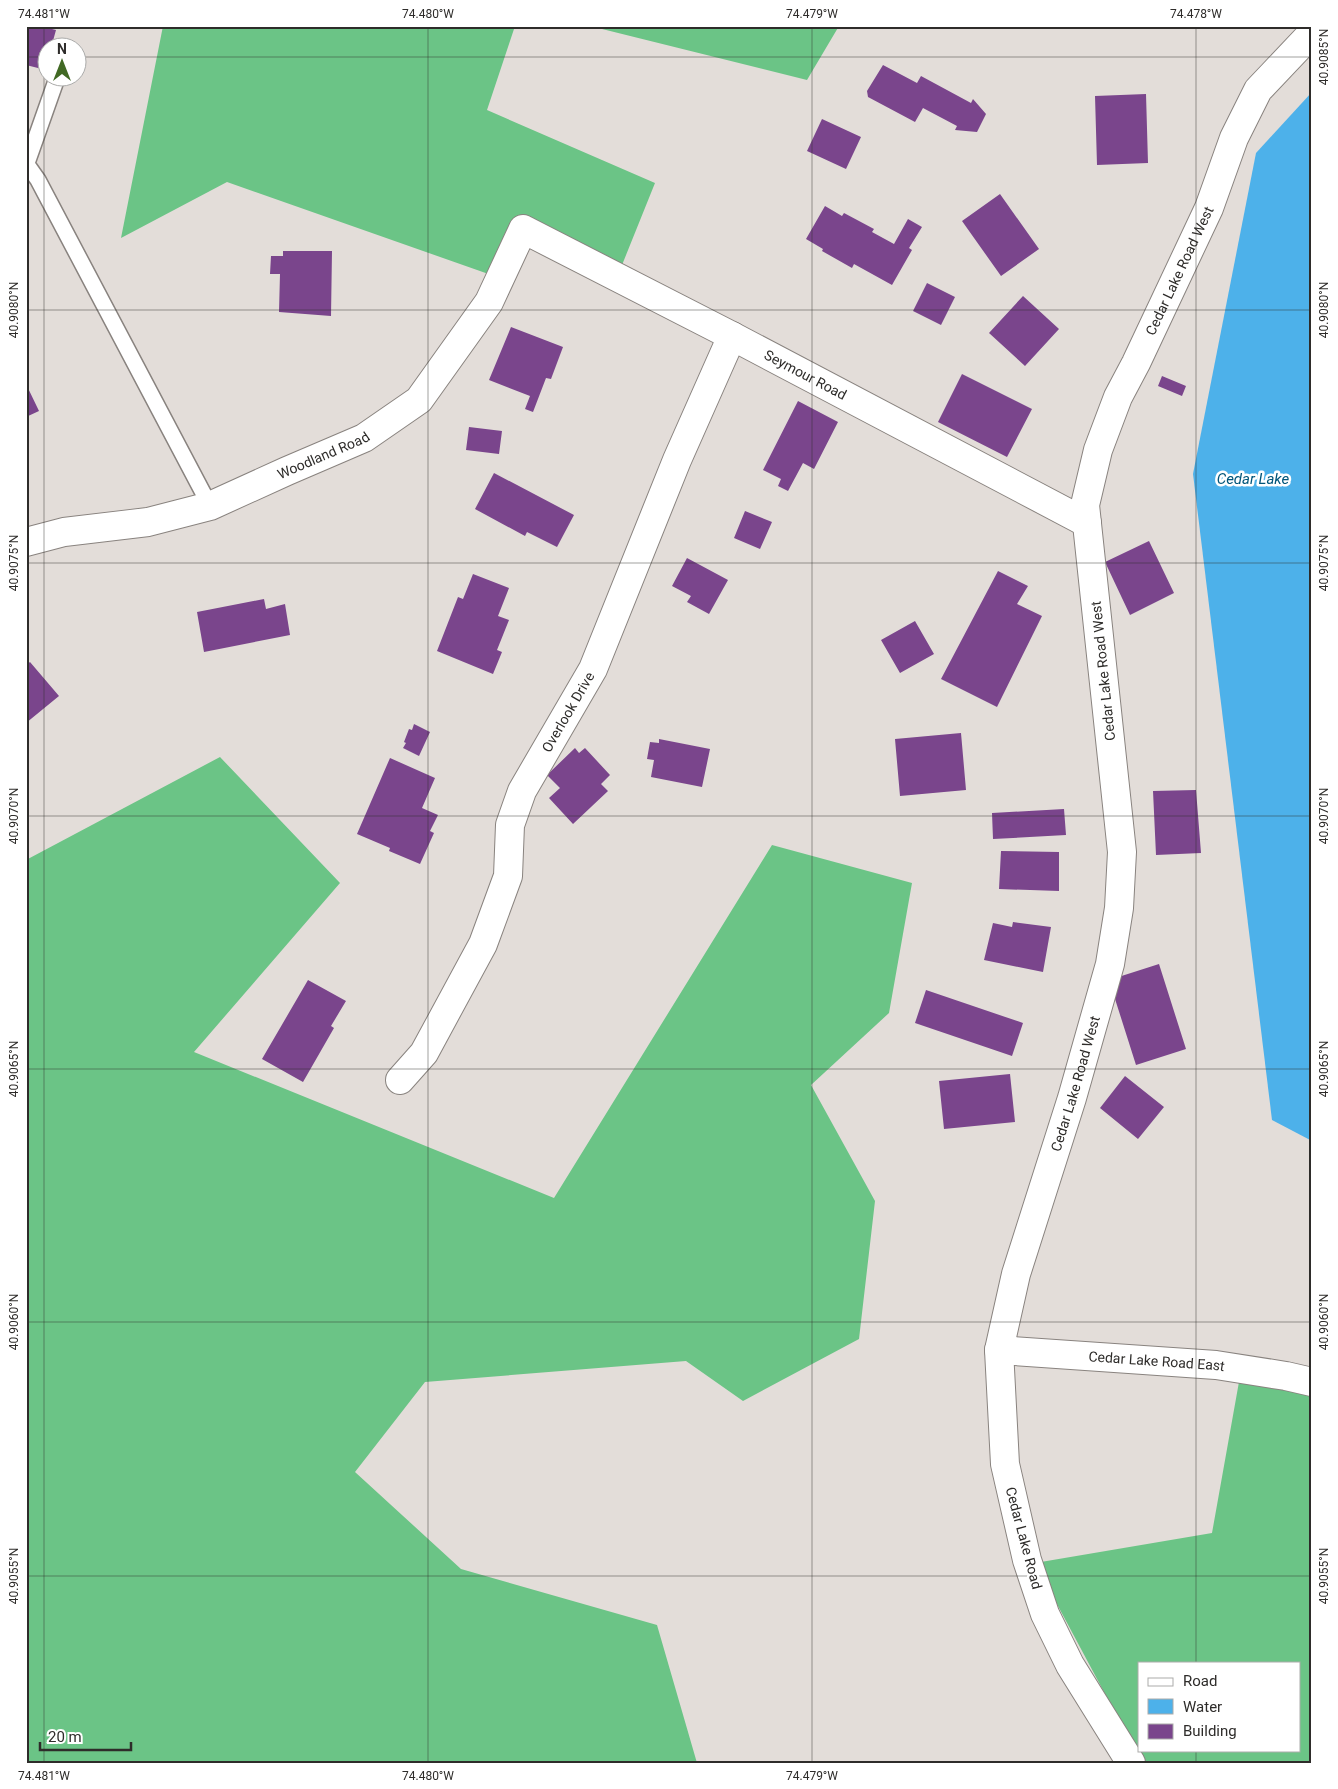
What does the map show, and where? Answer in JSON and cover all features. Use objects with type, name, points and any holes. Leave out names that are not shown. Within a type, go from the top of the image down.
[{"type":"street","name":"Cedar Lake Road West","points":[[999,1350],[1016,1274],[1072,1098],[1110,964],[1119,908],[1122,852],[1085,505],[1098,450],[1118,397],[1136,364],[1210,208],[1234,138],[1258,90],[1312,33]]},
{"type":"street","name":"Seymour Road","points":[[523,229],[732,336],[1087,523]]},
{"type":"street","name":"Woodland Road","points":[[26,542],[64,532],[148,522],[210,506],[364,438],[419,400],[489,302],[523,229]]},
{"type":"street","name":"Overlook Drive","points":[[400,1080],[424,1053],[484,944],[508,876],[510,825],[522,791],[593,669],[677,460],[732,336]]},
{"type":"street","name":"Cedar Lake Road East","points":[[999,1350],[1216,1365],[1312,1382]]},
{"type":"street","name":"Cedar Lake Road","points":[[999,1350],[1005,1464],[1027,1560],[1046,1614],[1070,1665],[1131,1763]]},
{"type":"lane","points":[[54,88],[27,163],[38,180],[210,506]]},
{"type":"green space","points":[[163,26],[515,26],[487,110],[655,183],[620,270],[533,234],[497,277],[227,182],[121,238]]},
{"type":"green space","points":[[590,26],[839,26],[807,80]]},
{"type":"green space","points":[[220,757],[340,883],[194,1052],[554,1198],[772,845],[912,883],[889,1013],[811,1085],[875,1201],[859,1339],[743,1401],[686,1361],[425,1382],[355,1472],[461,1569],[657,1625],[697,1763],[26,1763],[26,860]]},
{"type":"green space","points":[[1242,1365],[1312,1377],[1312,1763],[1142,1763],[1035,1563],[1212,1533]]},
{"type":"water","name":"Cedar Lake","points":[[1312,92],[1312,1141],[1272,1120],[1193,474],[1256,153]]},
{"type":"building","points":[[26,26],[40,26],[56,30],[54,38],[38,38],[38,68],[26,65]]},
{"type":"building","points":[[883,65],[917,83],[921,76],[971,103],[973,99],[986,114],[977,132],[955,130],[957,126],[923,108],[915,122],[868,97],[867,91]]},
{"type":"building","points":[[1146,94],[1148,163],[1097,165],[1095,96]]},
{"type":"building","points":[[822,119],[861,137],[846,169],[807,151]]},
{"type":"building","points":[[1000,194],[1039,249],[1001,276],[962,221]]},
{"type":"building","points":[[825,206],[842,216],[844,213],[874,229],[872,232],[894,244],[908,219],[922,227],[909,248],[912,250],[892,285],[854,264],[852,268],[822,251],[823,249],[806,239]]},
{"type":"building","points":[[283,251],[332,251],[331,316],[279,312],[280,274],[270,274],[271,256],[283,256]]},
{"type":"building","points":[[927,283],[955,297],[941,325],[913,311]]},
{"type":"building","points":[[1023,296],[1059,329],[1025,366],[989,333]]},
{"type":"building","points":[[511,327],[563,347],[551,379],[546,378],[533,412],[525,409],[530,396],[489,380]]},
{"type":"building","points":[[962,374],[1032,409],[1007,457],[938,422]]},
{"type":"building","points":[[1162,376],[1186,386],[1182,396],[1158,386]]},
{"type":"building","points":[[26,384],[39,411],[26,417]]},
{"type":"building","points":[[798,401],[838,422],[814,469],[803,463],[788,491],[778,486],[781,479],[763,470]]},
{"type":"building","points":[[469,427],[502,431],[499,454],[466,450]]},
{"type":"building","points":[[494,473],[574,515],[557,547],[527,532],[525,536],[475,509]]},
{"type":"building","points":[[745,511],[772,522],[760,549],[734,538]]},
{"type":"building","points":[[1149,541],[1174,593],[1130,615],[1105,562]]},
{"type":"building","points":[[687,558],[728,580],[709,614],[687,602],[691,596],[672,586]]},
{"type":"building","points":[[998,571],[1028,586],[1017,604],[1042,616],[997,707],[941,679]]},
{"type":"building","points":[[473,574],[509,588],[498,616],[509,620],[497,650],[502,652],[493,674],[437,651],[458,597],[463,599]]},
{"type":"building","points":[[264,599],[266,609],[285,604],[290,635],[204,652],[197,612]]},
{"type":"building","points":[[915,621],[934,654],[900,673],[881,640]]},
{"type":"building","points":[[30,662],[59,696],[26,723],[26,665]]},
{"type":"building","points":[[414,724],[430,732],[419,756],[403,748],[409,729],[412,730]]},
{"type":"building","points":[[961,733],[966,790],[900,796],[895,739]]},
{"type":"building","points":[[659,739],[710,749],[702,787],[651,777],[654,760],[647,759],[650,742],[659,743]]},
{"type":"building","points":[[575,748],[579,753],[585,748],[610,775],[601,784],[608,791],[573,824],[549,798],[560,788],[547,775]]},
{"type":"building","points":[[390,758],[435,778],[422,808],[438,815],[430,831],[434,833],[420,864],[389,851],[390,848],[357,834]]},
{"type":"building","points":[[1196,790],[1201,853],[1156,855],[1153,791]]},
{"type":"building","points":[[1064,809],[1066,835],[993,839],[992,813]]},
{"type":"building","points":[[1001,851],[1059,852],[1059,891],[999,889]]},
{"type":"building","points":[[1013,922],[1051,927],[1043,972],[984,960],[993,923],[1012,927]]},
{"type":"building","points":[[1159,964],[1186,1049],[1136,1065],[1109,980]]},
{"type":"building","points":[[308,980],[346,1001],[331,1026],[334,1028],[303,1082],[262,1059]]},
{"type":"building","points":[[926,990],[1023,1023],[1012,1056],[915,1023]]},
{"type":"building","points":[[1010,1074],[1015,1122],[944,1129],[939,1081]]},
{"type":"building","points":[[1125,1076],[1164,1107],[1138,1139],[1100,1108]]}]
